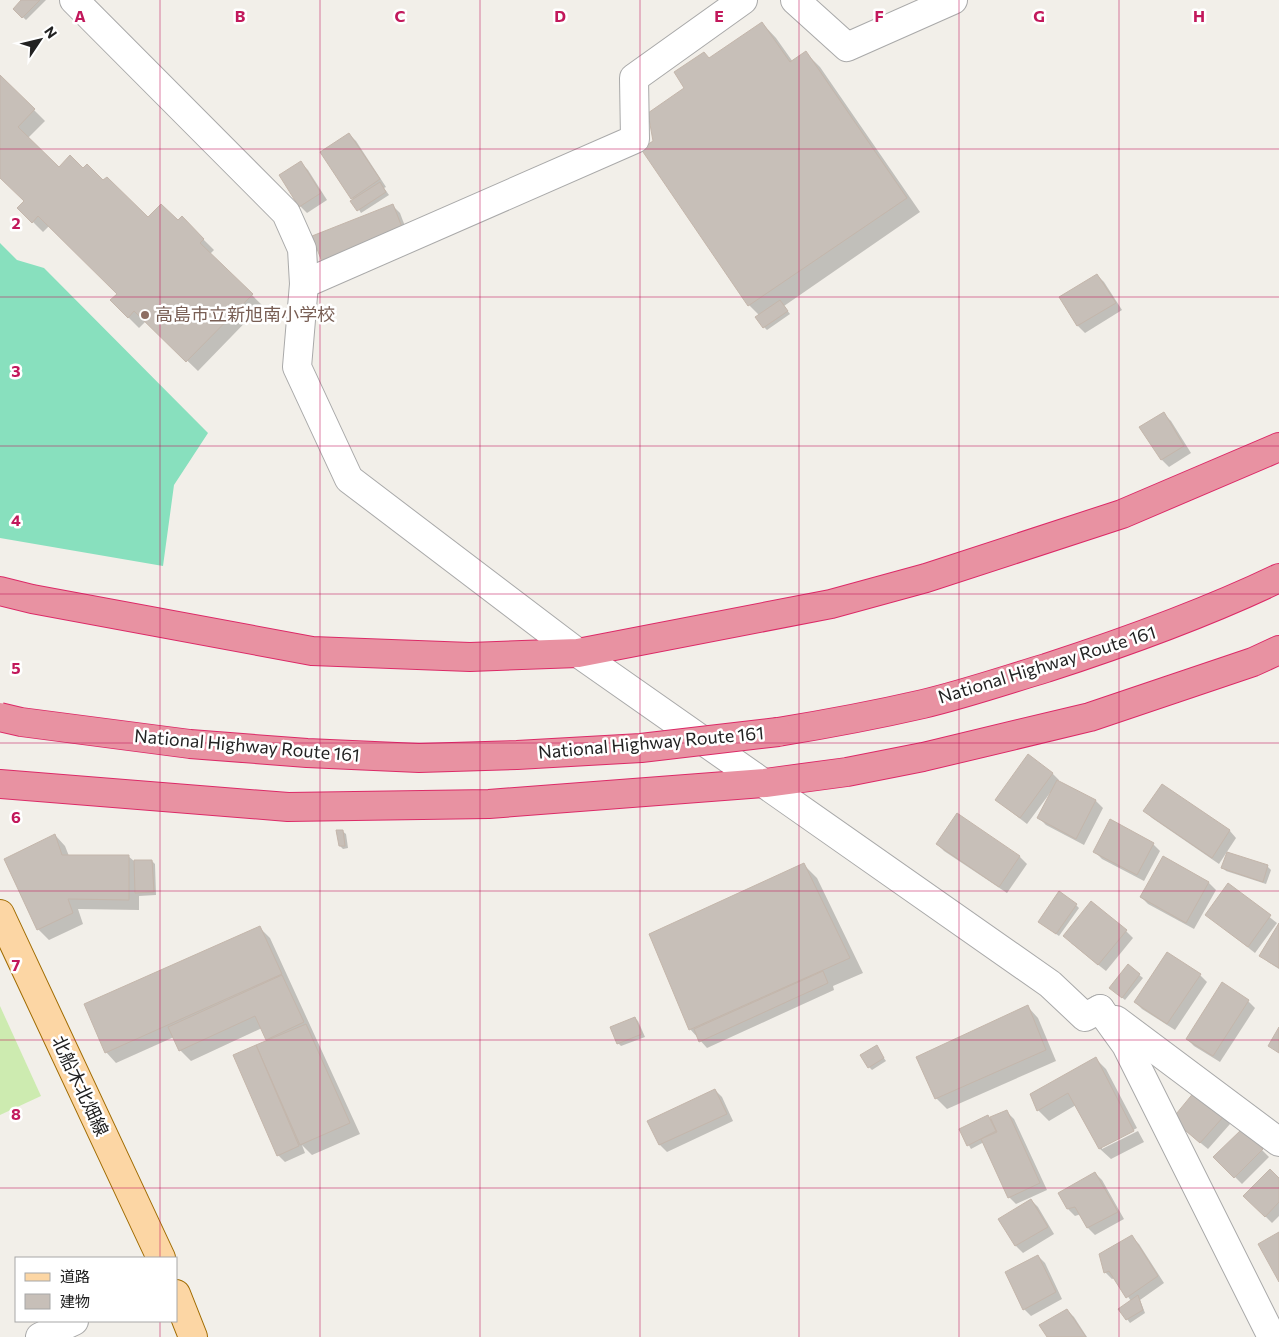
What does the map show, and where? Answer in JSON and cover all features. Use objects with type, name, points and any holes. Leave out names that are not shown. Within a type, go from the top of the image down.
[{"type":"highway","points":[[0,590],[32,599],[312,650],[470,657],[578,653],[831,604],[926,578],[1122,514],[1279,447]]},
{"type":"highway","name":"National Highway Route 161","points":[[0,717],[21,722],[190,744],[307,753],[419,758],[641,748],[778,732],[853,719],[916,705],[993,684],[1166,628],[1279,578]]},
{"type":"highway","points":[[0,784],[288,807],[489,804],[766,784],[847,772],[923,757],[1090,718],[1244,665],[1279,650]]},
{"type":"main road","name":"北船木北畑線","points":[[0,914],[161,1257]]},
{"type":"main road","points":[[178,1299],[193,1337]]},
{"type":"street","points":[[74,0],[286,213],[302,249],[304,284],[297,367],[349,479],[578,653],[1050,984],[1086,1017],[1100,1009]]},
{"type":"street","points":[[304,284],[635,139],[634,78],[743,0]]},
{"type":"street","points":[[795,0],[847,46],[952,0]]},
{"type":"street","points":[[1100,1009],[1279,1142]]},
{"type":"street","points":[[1100,1009],[1126,1045],[1272,1337]]},
{"type":"street","points":[[40,1337],[72,1322]]},
{"type":"green space","points":[[0,243],[17,260],[44,268],[208,433],[174,485],[163,566],[0,538]]},
{"type":"green space","points":[[0,1006],[41,1096],[0,1115]]},
{"type":"building","points":[[21,0],[40,0],[22,18],[13,9]]},
{"type":"building","points":[[762,22],[790,62],[806,51],[907,198],[748,306],[641,149],[653,141],[648,113],[684,88],[674,72],[704,52],[709,58]]},
{"type":"building","points":[[0,75],[35,109],[18,127],[59,167],[70,155],[83,168],[87,164],[103,180],[107,177],[148,217],[161,204],[178,220],[182,216],[204,239],[200,243],[253,294],[186,362],[134,311],[128,318],[110,300],[117,294],[38,216],[32,223],[17,208],[24,201],[0,178]]},
{"type":"building","points":[[349,133],[380,179],[351,199],[320,152]]},
{"type":"building","points":[[301,161],[321,193],[299,207],[279,175]]},
{"type":"building","points":[[380,182],[386,192],[357,211],[350,201]]},
{"type":"building","points":[[393,204],[405,235],[324,267],[312,236]]},
{"type":"building","points":[[1097,274],[1116,303],[1077,326],[1059,297]]},
{"type":"building","points":[[780,300],[788,311],[763,328],[755,317]]},
{"type":"building","points":[[1164,412],[1184,446],[1161,460],[1139,427]]},
{"type":"building","points":[[1028,754],[1053,773],[1020,818],[995,800]]},
{"type":"building","points":[[1057,780],[1096,800],[1076,839],[1037,818]]},
{"type":"building","points":[[1162,784],[1230,830],[1212,858],[1143,811]]},
{"type":"building","points":[[957,813],[1020,856],[999,887],[936,844]]},
{"type":"building","points":[[1110,819],[1154,843],[1137,875],[1093,852]]},
{"type":"building","points":[[336,830],[343,830],[345,846],[339,846]]},
{"type":"building","points":[[55,834],[62,855],[129,855],[129,900],[68,899],[73,913],[37,930],[4,859]]},
{"type":"building","points":[[1227,852],[1268,865],[1263,882],[1221,868]]},
{"type":"building","points":[[1163,856],[1209,882],[1186,923],[1140,897]]},
{"type":"building","points":[[134,860],[152,860],[154,892],[135,893]]},
{"type":"building","points":[[804,863],[850,958],[689,1030],[649,934]]},
{"type":"building","points":[[1228,883],[1271,915],[1248,947],[1205,915]]},
{"type":"building","points":[[1059,891],[1077,904],[1056,934],[1038,922]]},
{"type":"building","points":[[1091,901],[1127,930],[1098,965],[1063,936]]},
{"type":"building","points":[[1279,923],[1279,968],[1259,956]]},
{"type":"building","points":[[260,926],[282,974],[105,1053],[84,1004]]},
{"type":"building","points":[[1167,952],[1201,974],[1167,1024],[1134,1002]]},
{"type":"building","points":[[1128,964],[1140,974],[1122,998],[1109,988]]},
{"type":"building","points":[[823,971],[828,983],[699,1042],[694,1029]]},
{"type":"building","points":[[282,975],[304,1022],[266,1040],[255,1016],[179,1051],[168,1027]]},
{"type":"building","points":[[1222,982],[1249,1000],[1213,1056],[1186,1039]]},
{"type":"building","points":[[1028,1005],[1046,1050],[935,1099],[916,1057]]},
{"type":"building","points":[[635,1017],[642,1034],[617,1044],[610,1027]]},
{"type":"building","points":[[306,1024],[350,1123],[300,1145],[256,1045]]},
{"type":"building","points":[[1279,1027],[1279,1053],[1268,1046]]},
{"type":"building","points":[[256,1045],[299,1146],[277,1156],[233,1055]]},
{"type":"building","points":[[877,1045],[884,1058],[868,1068],[860,1055]]},
{"type":"building","points":[[1096,1057],[1134,1131],[1099,1149],[1068,1093],[1037,1111],[1030,1094]]},
{"type":"building","points":[[715,1089],[727,1114],[659,1145],[647,1121]]},
{"type":"building","points":[[1195,1091],[1224,1116],[1200,1143],[1172,1119]]},
{"type":"building","points":[[1007,1110],[1040,1183],[1008,1198],[981,1139],[997,1132],[990,1117]]},
{"type":"building","points":[[988,1115],[996,1131],[967,1146],[959,1129]]},
{"type":"building","points":[[1242,1129],[1263,1149],[1234,1178],[1213,1157]]},
{"type":"building","points":[[1270,1169],[1279,1178],[1279,1202],[1265,1217],[1243,1196]]},
{"type":"building","points":[[1095,1172],[1118,1212],[1087,1228],[1075,1207],[1067,1209],[1058,1193]]},
{"type":"building","points":[[1031,1199],[1048,1227],[1015,1246],[998,1219]]},
{"type":"building","points":[[1279,1232],[1279,1282],[1258,1244]]},
{"type":"building","points":[[1132,1235],[1158,1276],[1126,1298],[1109,1271],[1104,1273],[1099,1254]]},
{"type":"building","points":[[1038,1255],[1056,1292],[1023,1310],[1005,1272]]},
{"type":"building","points":[[1138,1295],[1143,1310],[1126,1320],[1118,1309]]},
{"type":"building","points":[[1067,1309],[1086,1337],[1047,1337],[1039,1325]]},
{"type":"place","name":"高島市立新旭南小学校","points":[[145,315]]}]
